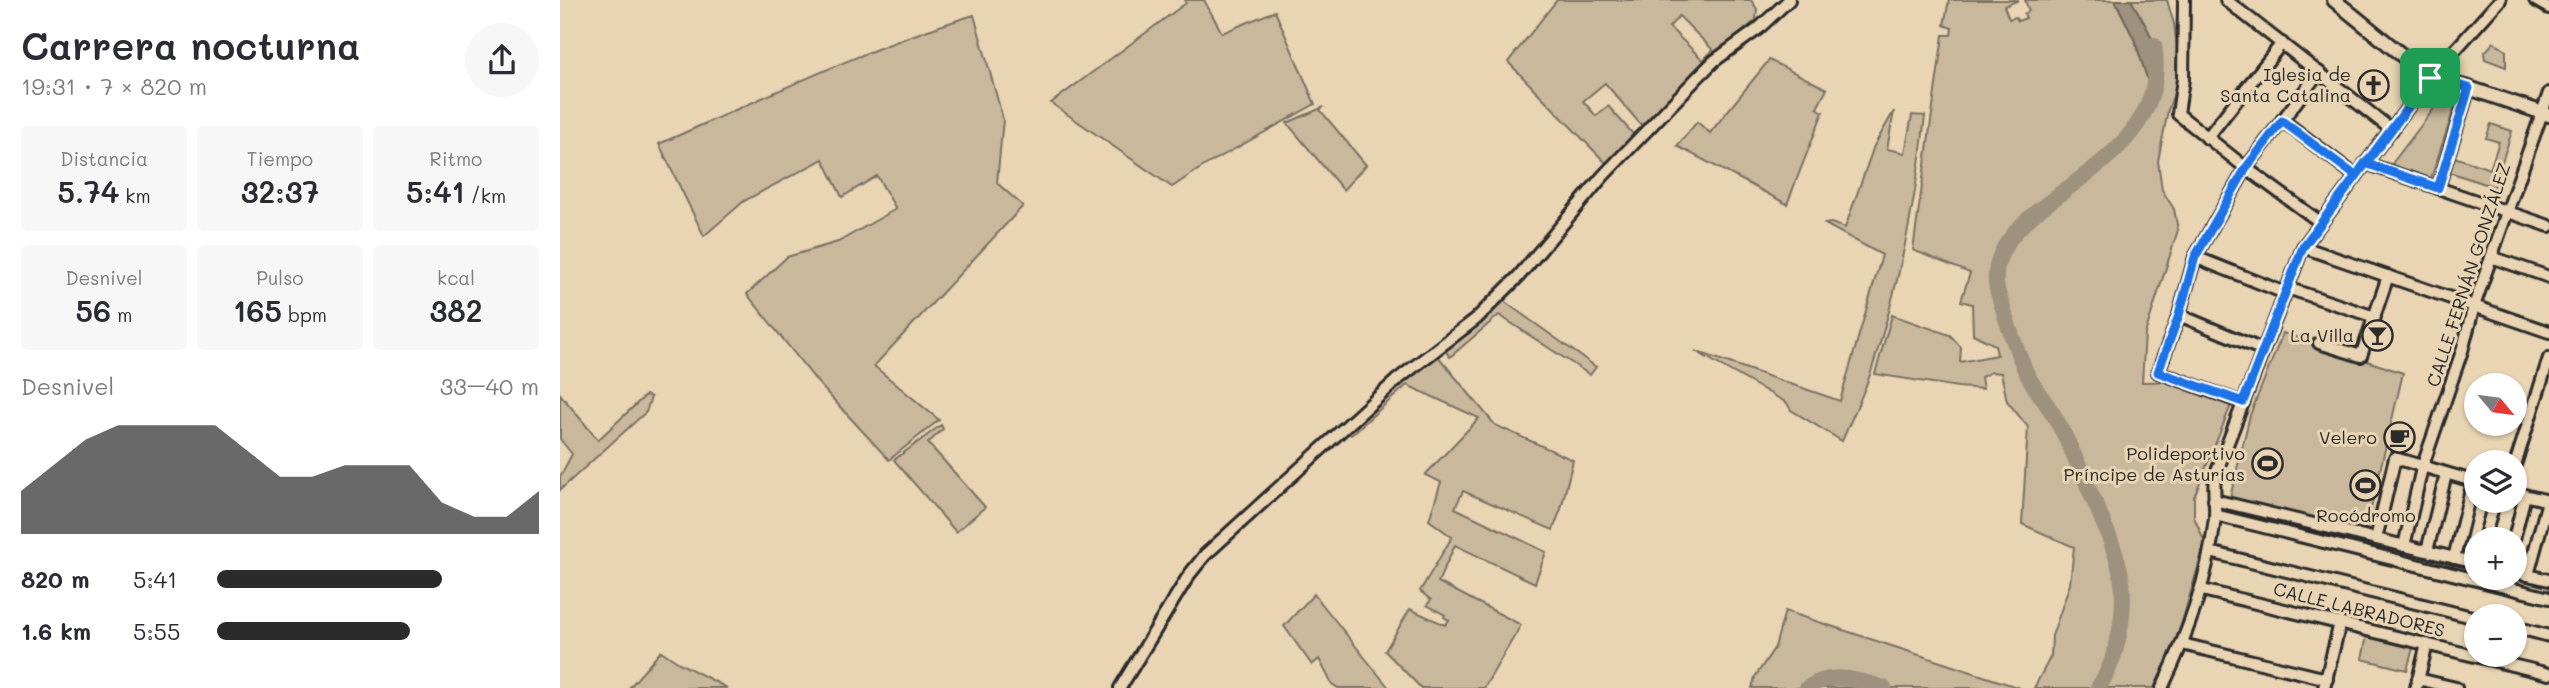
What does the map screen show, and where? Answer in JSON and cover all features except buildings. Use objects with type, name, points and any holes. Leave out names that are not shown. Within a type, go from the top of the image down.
[{"type":"street","points":[[1120,688],[1184,583],[1205,555],[1398,379],[1476,320],[1518,277],[1603,176],[1698,77],[1714,61],[1758,29],[1789,0]]},
{"type":"street","points":[[2184,0],[2183,79],[2178,114],[2320,222]]},
{"type":"street","points":[[2226,0],[2392,130]]},
{"type":"street","points":[[2334,0],[2430,78],[2546,114]]},
{"type":"street","points":[[2535,0],[2549,8]]},
{"type":"street","points":[[2162,688],[2202,590],[2215,515],[2215,475],[2303,247],[2430,78],[2498,1]]},
{"type":"street","points":[[2209,139],[2284,45]]},
{"type":"street","points":[[2243,402],[2158,372],[2179,315],[2195,257],[2246,168],[2319,72]]},
{"type":"street","points":[[2438,188],[2469,88]]},
{"type":"street","name":"CALLE FERNÁN GONZÁLEZ","points":[[2406,562],[2422,468],[2491,257],[2546,114],[2549,93]]},
{"type":"street","points":[[2282,121],[2356,176]]},
{"type":"street","points":[[2365,163],[2549,226]]},
{"type":"street","points":[[2303,247],[2549,332]]},
{"type":"street","points":[[2195,257],[2286,290],[2375,317]]},
{"type":"street","points":[[2491,257],[2549,277]]},
{"type":"street","points":[[2319,343],[2361,356],[2388,276]]},
{"type":"street","points":[[2179,315],[2263,350]]},
{"type":"street","points":[[2520,450],[2549,358]]},
{"type":"street","points":[[2376,539],[2395,458],[2464,479]]},
{"type":"street","points":[[2427,551],[2446,474]]},
{"type":"street","points":[[2527,496],[2548,501],[2528,575],[2549,580]]},
{"type":"street","points":[[2214,500],[2464,560]]},
{"type":"street","points":[[2454,558],[2466,513]]},
{"type":"street","points":[[2215,515],[2549,598]]},
{"type":"street","points":[[2210,552],[2464,615]]},
{"type":"street","name":"CALLE LABRADORES","points":[[2202,590],[2549,674]]},
{"type":"street","points":[[2182,644],[2325,683],[2340,623]]},
{"type":"street","points":[[2527,630],[2549,636]]},
{"type":"street","points":[[2427,644],[2417,683],[2456,688]]},
{"type":"shaded area","points":[[1185,0],[1204,0],[1222,33],[1275,11],[1315,104],[1172,187],[1051,103],[1186,3]]},
{"type":"shaded area","points":[[1557,0],[1751,0],[1757,9],[1756,20],[1711,58],[1579,199],[1576,197],[1606,163],[1508,62]],"holes":[[[1679,16],[1713,50],[1703,60],[1669,27]],[[1605,83],[1642,126],[1633,134],[1608,106],[1596,116],[1583,101]]]},
{"type":"shaded area","points":[[1949,0],[2019,0],[2004,6],[2009,19],[2016,17],[2018,21],[2026,18],[2024,14],[2029,11],[2025,0],[2115,0],[2135,41],[2149,84],[2141,18],[2131,0],[2167,0],[2174,24],[2181,74],[2168,110],[2158,161],[2162,190],[2174,209],[2178,230],[2145,334],[2142,382],[2184,381],[2231,405],[2194,497],[2194,517],[2205,543],[2172,656],[2154,688],[2034,688],[2051,656],[2052,636],[2070,584],[2074,547],[2022,524],[2028,427],[2007,401],[2001,373],[1991,372],[1981,377],[1983,389],[1875,374],[1892,315],[1950,335],[1961,347],[1960,362],[1997,355],[1995,345],[1973,334],[1972,304],[1961,301],[1970,273],[1913,250],[1943,35],[1951,35],[1952,28],[1944,25]]},
{"type":"shaded area","points":[[2115,0],[2131,0],[2149,31],[2155,58],[2153,84],[2149,84],[2135,41]]},
{"type":"shaded area","points":[[974,15],[1003,119],[997,183],[1023,206],[874,366],[939,420],[889,460],[819,384],[747,294],[787,257],[838,242],[896,209],[877,176],[842,197],[823,159],[744,201],[704,236],[659,144],[854,58]]},
{"type":"shaded area","points":[[2494,42],[2506,51],[2506,67],[2485,59],[2484,53]]},
{"type":"shaded area","points":[[1769,60],[1827,89],[1817,108],[1823,112],[1787,204],[1677,146],[1697,122],[1710,133]]},
{"type":"shaded area","points":[[2433,90],[2457,100],[2431,178],[2391,165],[2439,102],[2430,95]]},
{"type":"shaded area","points":[[1324,107],[1320,110],[1366,165],[1343,190],[1287,123]]},
{"type":"shaded area","points":[[1894,111],[1887,149],[1905,153],[1912,115],[1925,116],[1917,181],[1905,246],[1881,341],[1868,381],[1842,441],[1791,410],[1787,403],[1695,351],[1840,401],[1882,255],[1825,224],[1831,223],[1845,228],[1874,146]]},
{"type":"shaded area","points":[[2491,124],[2512,131],[2494,187],[2449,172],[2454,157],[2490,169],[2499,142],[2486,138]]},
{"type":"shaded area","points":[[1498,297],[1596,367],[1590,375],[1499,315],[1450,357],[1444,349]]},
{"type":"shaded area","points":[[2283,333],[2403,373],[2366,530],[2230,498],[2250,415]]},
{"type":"shaded area","points":[[1437,355],[1495,425],[1573,460],[1553,530],[1463,491],[1455,508],[1546,552],[1535,583],[1455,545],[1438,582],[1521,625],[1484,688],[1421,688],[1385,651],[1410,609],[1445,625],[1449,620],[1427,605],[1431,600],[1420,591],[1452,537],[1429,520],[1441,482],[1425,475],[1479,418],[1407,385],[1351,435],[1346,431],[1401,381]]},
{"type":"shaded area","points":[[560,394],[598,440],[646,395],[651,397],[646,412],[560,490],[560,477],[572,454],[560,439]]},
{"type":"shaded area","points":[[941,425],[943,429],[928,443],[985,507],[956,532],[894,460]]},
{"type":"shaded area","points":[[2230,507],[2394,550],[2391,554],[2229,514]]},
{"type":"shaded area","points":[[2413,553],[2464,565],[2464,572],[2414,560],[2411,557]]},
{"type":"shaded area","points":[[2527,580],[2549,586],[2549,593],[2527,588]]},
{"type":"shaded area","points":[[1314,594],[1389,688],[1338,688],[1332,684],[1319,659],[1312,665],[1284,626]]},
{"type":"shaded area","points":[[1785,611],[2020,688],[1752,688],[1755,677],[1775,647]]},
{"type":"shaded area","points":[[2367,636],[2413,648],[2407,670],[2362,659]]},
{"type":"shaded area","points":[[661,651],[679,663],[727,688],[629,688]]},
{"type":"waterway","points":[[2098,688],[2116,649],[2122,618],[2123,589],[2119,567],[2108,534],[2067,441],[2023,366],[1996,283],[2001,253],[2020,227],[2112,153],[2137,124],[2153,88],[2154,45]]},
{"type":"waterway","points":[[1807,688],[1835,678],[1884,688]]},
{"type":"place","name":"Iglesia de Santa Catalina","points":[[2374,85]]},
{"type":"place","name":"La Villa","points":[[2377,336]]},
{"type":"place","name":"Velero","points":[[2400,438]]},
{"type":"place","name":"Polideportivo Príncipe de Asturias","points":[[2268,464]]},
{"type":"place","name":"Rocódromo","points":[[2366,486]]},
{"type":"route","points":[[2430,78],[2400,120],[2365,163],[2356,176],[2320,222],[2303,247],[2243,402],[2158,372],[2179,315],[2195,257],[2246,168],[2282,121],[2356,176],[2365,163],[2438,188],[2469,88],[2430,78]]}]
